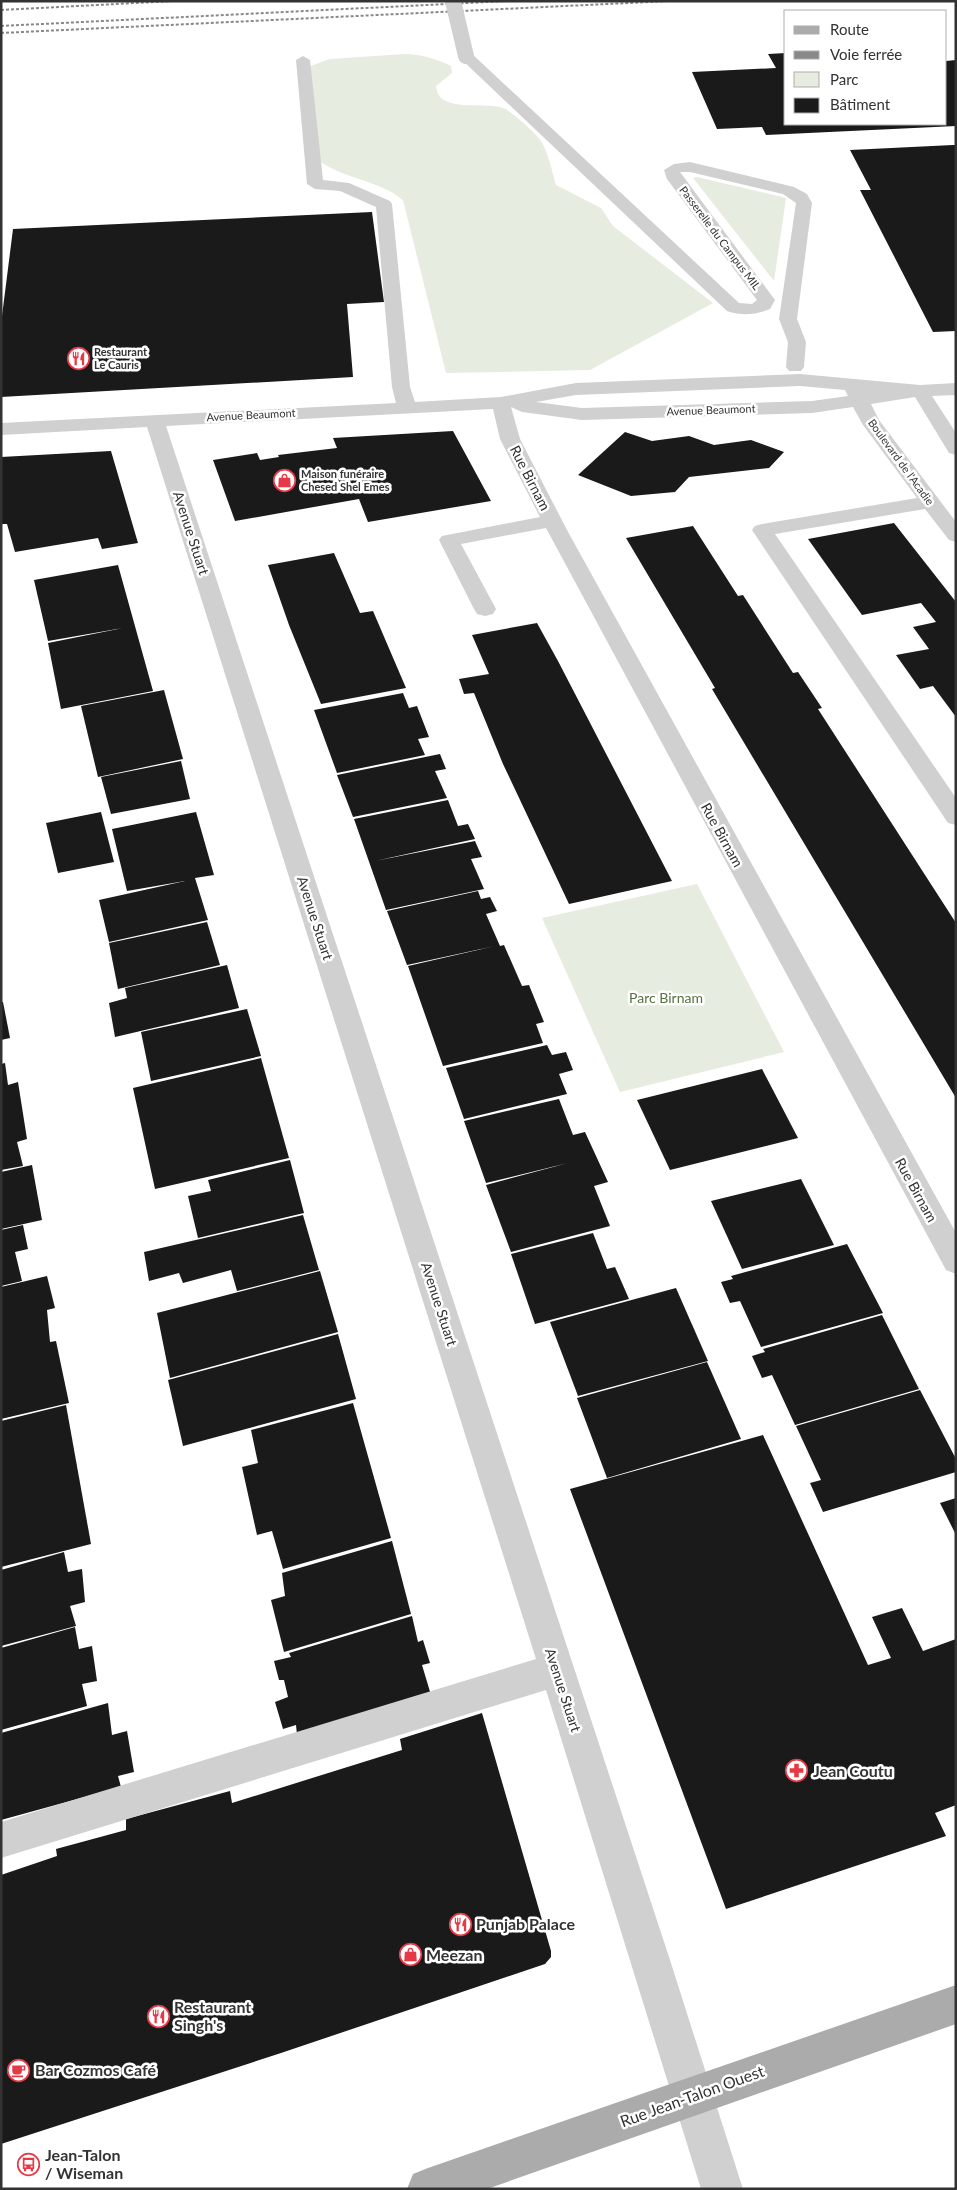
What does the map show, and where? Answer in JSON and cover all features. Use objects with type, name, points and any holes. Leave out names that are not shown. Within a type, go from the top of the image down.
[{"type":"main road","name":"Rue Jean-Talon Ouest","points":[[428,2189],[956,2004]]},
{"type":"street","name":"Passerelle du Campus MIL","points":[[453,1],[466,56],[730,305],[739,309],[750,310],[764,305],[766,300],[671,172],[676,168],[685,166],[793,192],[803,200],[788,319],[796,342],[795,367]]},
{"type":"street","points":[[303,60],[315,184],[343,186],[384,204],[401,387],[407,408]]},
{"type":"street","name":"Avenue Beaumont","points":[[1,429],[501,403],[576,389],[800,380],[856,392],[956,389]]},
{"type":"street","points":[[920,391],[956,449]]},
{"type":"street","name":"Avenue Beaumont","points":[[501,403],[582,414],[812,407],[856,392]]},
{"type":"street","name":"Boulevard de l'Acadie","points":[[856,392],[870,421],[956,536]]},
{"type":"street","name":"Rue Birnam","points":[[501,403],[510,439],[552,521],[834,1042],[956,1261]]},
{"type":"street","name":"Avenue Stuart","points":[[154,420],[722,2189]]},
{"type":"street","points":[[929,502],[762,530],[956,816]]},
{"type":"street","points":[[485,609],[449,540],[552,521]]},
{"type":"street","points":[[1,1840],[556,1670]]},
{"type":"green space","points":[[405,54],[429,57],[451,66],[452,73],[436,86],[439,95],[446,101],[455,104],[499,107],[515,116],[530,129],[544,146],[556,185],[601,208],[613,226],[713,303],[590,370],[446,373],[403,200],[383,188],[338,171],[318,160],[308,67],[330,59]]},
{"type":"green space","points":[[697,177],[786,198],[774,281],[693,178]]},
{"type":"green space","name":"Parc Birnam","points":[[697,884],[784,1052],[620,1092],[542,918]]},
{"type":"building","points":[[784,53],[784,125],[947,125],[947,61],[956,60],[956,126],[766,135],[762,127],[717,129],[692,72],[776,68],[768,54]]},
{"type":"building","points":[[956,145],[956,331],[933,332],[860,190],[871,190],[850,150]]},
{"type":"building","points":[[372,212],[384,302],[347,304],[353,377],[1,397],[1,324],[13,229]]},
{"type":"building","points":[[453,431],[491,501],[368,522],[359,499],[235,521],[213,460],[257,453],[260,460],[279,457],[278,455],[337,448],[333,438]]},
{"type":"building","points":[[625,432],[652,441],[689,436],[714,445],[751,440],[784,452],[769,468],[689,477],[675,492],[631,496],[578,475]]},
{"type":"building","points":[[111,451],[138,543],[102,549],[98,538],[15,552],[7,524],[2,524],[1,521],[1,457]]},
{"type":"building","points":[[894,523],[956,602],[956,717],[933,686],[920,689],[896,655],[929,649],[913,627],[936,622],[921,603],[862,615],[808,539]]},
{"type":"building","points":[[693,526],[738,596],[743,595],[793,673],[798,672],[822,708],[818,709],[956,923],[956,1098],[712,689],[715,688],[626,538]]},
{"type":"building","points":[[334,553],[360,613],[373,611],[406,688],[321,704],[289,625],[268,565]]},
{"type":"building","points":[[118,565],[153,691],[61,709],[48,643],[123,628],[48,641],[34,580]]},
{"type":"building","points":[[537,623],[672,881],[569,904],[503,764],[474,693],[464,694],[459,679],[489,674],[472,635]]},
{"type":"building","points":[[164,690],[183,759],[98,777],[81,706]]},
{"type":"building","points":[[403,693],[409,708],[417,706],[429,737],[418,739],[425,755],[337,773],[314,710]]},
{"type":"building","points":[[440,754],[446,769],[435,771],[447,798],[353,817],[337,775]]},
{"type":"building","points":[[181,761],[190,799],[111,814],[101,777]]},
{"type":"building","points":[[448,800],[458,826],[468,824],[475,839],[375,861],[475,841],[482,857],[471,859],[484,889],[386,910],[354,819]]},
{"type":"building","points":[[101,812],[114,862],[58,873],[46,823]]},
{"type":"building","points":[[196,812],[214,875],[195,878],[208,920],[109,942],[99,900],[185,881],[127,891],[112,829]]},
{"type":"building","points":[[478,891],[481,899],[490,897],[497,911],[486,914],[500,946],[504,945],[522,986],[529,985],[544,1022],[536,1024],[543,1043],[443,1066],[408,966],[495,946],[407,965],[387,911]]},
{"type":"building","points":[[207,922],[220,965],[118,989],[109,943]]},
{"type":"building","points":[[227,965],[239,1008],[115,1037],[109,1003],[127,998],[125,988]]},
{"type":"building","points":[[1,1002],[3,1002],[10,1038],[1,1040]]},
{"type":"building","points":[[247,1009],[261,1056],[151,1081],[141,1032]]},
{"type":"building","points":[[547,1045],[552,1055],[566,1052],[573,1070],[559,1074],[567,1094],[464,1119],[446,1068]]},
{"type":"building","points":[[261,1058],[289,1158],[155,1189],[133,1088]]},
{"type":"building","points":[[5,1063],[8,1085],[18,1082],[27,1139],[17,1142],[23,1166],[1,1170],[1,1064]]},
{"type":"building","points":[[762,1069],[798,1138],[670,1170],[637,1100]]},
{"type":"building","points":[[559,1099],[573,1135],[585,1132],[608,1182],[594,1186],[610,1226],[511,1252],[486,1185],[568,1163],[486,1183],[464,1121]]},
{"type":"building","points":[[290,1160],[304,1213],[198,1238],[188,1196],[211,1191],[208,1180]]},
{"type":"building","points":[[32,1165],[42,1220],[1,1229],[1,1172]]},
{"type":"building","points":[[801,1179],[834,1245],[742,1269],[711,1201]]},
{"type":"building","points":[[303,1215],[319,1270],[237,1291],[231,1270],[183,1283],[179,1273],[149,1281],[144,1252]]},
{"type":"building","points":[[23,1225],[28,1249],[15,1252],[22,1281],[1,1286],[1,1230]]},
{"type":"building","points":[[593,1233],[607,1269],[615,1267],[629,1299],[535,1324],[511,1254]]},
{"type":"building","points":[[847,1244],[883,1313],[761,1347],[740,1301],[730,1303],[721,1282],[733,1279],[731,1276]]},
{"type":"building","points":[[320,1271],[338,1332],[170,1378],[157,1313]]},
{"type":"building","points":[[47,1276],[55,1308],[47,1310],[50,1342],[56,1341],[69,1403],[1,1419],[1,1287]]},
{"type":"building","points":[[676,1288],[708,1361],[578,1396],[550,1322]]},
{"type":"building","points":[[882,1315],[919,1389],[795,1425],[772,1375],[762,1378],[752,1356],[765,1352],[763,1349]]},
{"type":"building","points":[[338,1334],[356,1399],[183,1446],[168,1380]]},
{"type":"building","points":[[707,1362],[741,1439],[607,1478],[577,1398]]},
{"type":"building","points":[[920,1390],[956,1459],[956,1472],[823,1512],[810,1483],[821,1480],[796,1426]]},
{"type":"building","points":[[353,1403],[391,1538],[283,1569],[272,1531],[257,1535],[242,1467],[258,1463],[251,1430]]},
{"type":"building","points":[[66,1405],[91,1544],[1,1567],[1,1421]]},
{"type":"building","points":[[763,1435],[868,1665],[891,1658],[872,1617],[902,1608],[923,1651],[956,1639],[956,1805],[935,1813],[946,1836],[726,1909],[570,1489]]},
{"type":"building","points":[[956,1498],[956,1535],[940,1503]]},
{"type":"building","points":[[392,1541],[411,1614],[284,1652],[271,1600],[285,1596],[282,1573]]},
{"type":"building","points":[[64,1552],[68,1572],[82,1569],[85,1602],[70,1606],[76,1626],[1,1646],[1,1570]]},
{"type":"building","points":[[412,1616],[418,1642],[423,1640],[430,1663],[422,1665],[431,1695],[297,1735],[296,1725],[283,1729],[275,1702],[288,1697],[284,1680],[279,1680],[274,1661],[291,1657],[289,1653]]},
{"type":"building","points":[[75,1627],[79,1649],[92,1646],[97,1681],[82,1684],[87,1706],[1,1730],[1,1648]]},
{"type":"building","points":[[108,1703],[112,1735],[127,1731],[134,1772],[118,1776],[121,1787],[1,1820],[1,1733]]},
{"type":"building","points":[[482,1713],[551,1951],[551,1957],[545,1964],[281,2053],[1,2144],[1,1875],[57,1856],[56,1849],[126,1830],[126,1819],[230,1791],[232,1803],[402,1750],[400,1739]]},
{"type":"railway","points":[[1,10],[174,1]]},
{"type":"railway","points":[[1,26],[508,1]]},
{"type":"railway","points":[[1,33],[670,1]]},
{"type":"place","name":"Restaurant Le Cauris","points":[[78,358]]},
{"type":"place","name":"Maison funéraire Chesed Shel Emes","points":[[285,480]]},
{"type":"place","name":"Jean Coutu","points":[[797,1771]]},
{"type":"place","name":"Punjab Palace","points":[[460,1924]]},
{"type":"place","name":"Meezan","points":[[410,1955]]},
{"type":"place","name":"Restaurant Singh's","points":[[158,2016]]},
{"type":"place","name":"Bar Cozmos Café","points":[[19,2070]]},
{"type":"place","name":"Jean-Talon / Wiseman","points":[[29,2164]]}]
